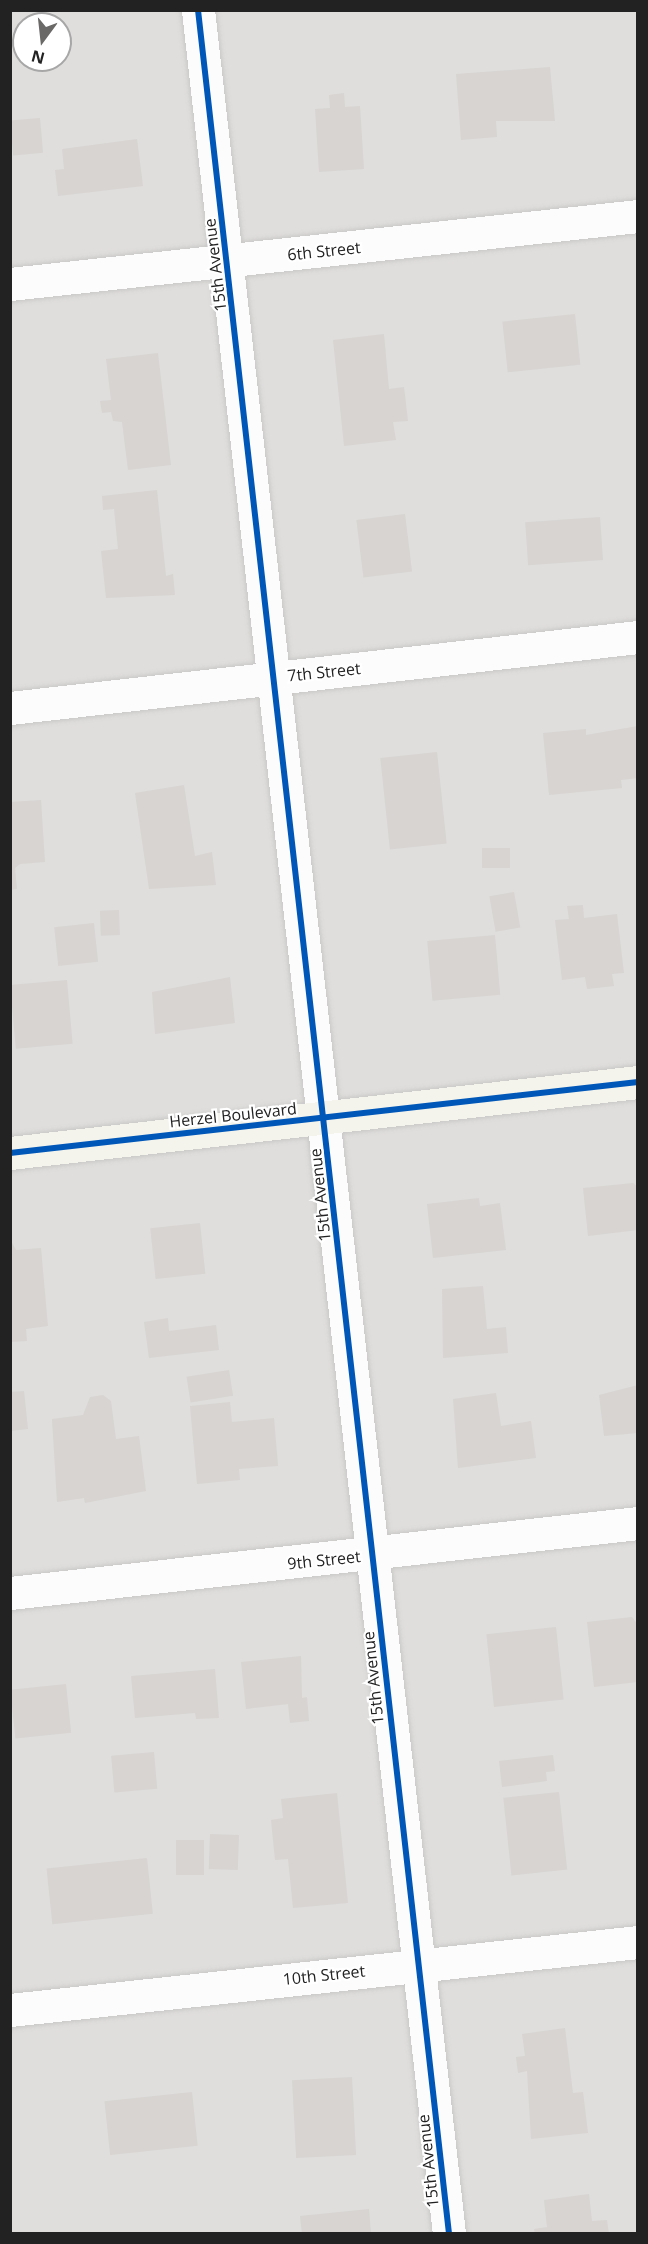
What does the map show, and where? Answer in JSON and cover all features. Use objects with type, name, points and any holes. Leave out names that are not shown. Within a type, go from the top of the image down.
[{"type":"street","name":"15th Avenue","points":[[198,10],[277,677],[449,2234]]},
{"type":"street","name":"6th Street","points":[[10,284],[638,216]]},
{"type":"street","name":"7th Street","points":[[10,708],[638,638]]},
{"type":"street","name":"Herzel Boulevard","points":[[10,1153],[638,1082]]},
{"type":"street","name":"9th Street","points":[[10,1593],[373,1555],[638,1523]]},
{"type":"street","name":"10th Street","points":[[10,2010],[638,1942]]},
{"type":"shaded area","points":[[11,11],[637,11],[637,2233],[11,2234]]},
{"type":"building","points":[[550,67],[555,121],[496,121],[497,137],[461,140],[456,74]]},
{"type":"building","points":[[344,93],[345,107],[360,106],[364,169],[319,172],[315,109],[330,108],[329,95]]},
{"type":"building","points":[[40,118],[43,153],[13,155],[10,121]]},
{"type":"building","points":[[137,139],[143,186],[58,196],[55,170],[64,169],[62,149]]},
{"type":"building","points":[[575,314],[580,365],[508,372],[502,322]]},
{"type":"building","points":[[384,334],[389,389],[404,387],[408,421],[393,422],[396,440],[344,446],[333,340]]},
{"type":"building","points":[[158,353],[171,465],[128,470],[122,422],[113,421],[111,412],[102,413],[100,401],[111,400],[106,359]]},
{"type":"building","points":[[157,490],[166,576],[173,574],[175,595],[106,598],[101,551],[118,549],[114,509],[103,510],[102,496]]},
{"type":"building","points":[[405,514],[412,572],[363,578],[356,520]]},
{"type":"building","points":[[600,517],[603,560],[528,565],[525,522]]},
{"type":"building","points":[[638,726],[638,778],[621,780],[622,788],[549,795],[543,733],[586,729],[586,735]]},
{"type":"building","points":[[437,752],[447,843],[390,849],[380,758]]},
{"type":"building","points":[[184,785],[195,856],[212,852],[216,885],[149,889],[135,793]]},
{"type":"building","points":[[41,800],[45,862],[20,864],[15,868],[17,889],[10,890],[10,802]]},
{"type":"building","points":[[482,848],[510,848],[510,868],[482,868]]},
{"type":"building","points":[[514,892],[520,927],[496,932],[489,896]]},
{"type":"building","points":[[583,905],[584,918],[617,914],[624,973],[612,974],[614,986],[587,989],[585,977],[562,980],[555,920],[569,919],[567,906]]},
{"type":"building","points":[[119,910],[120,935],[101,936],[100,911]]},
{"type":"building","points":[[94,923],[98,962],[58,966],[54,927]]},
{"type":"building","points":[[495,935],[500,995],[432,1001],[427,941]]},
{"type":"building","points":[[230,977],[235,1023],[155,1034],[152,992]]},
{"type":"building","points":[[67,980],[73,1044],[16,1049],[10,985]]},
{"type":"building","points":[[633,1183],[638,1187],[638,1230],[588,1236],[583,1188]]},
{"type":"building","points":[[479,1198],[480,1206],[500,1203],[506,1250],[433,1258],[427,1204]]},
{"type":"building","points":[[200,1223],[205,1274],[156,1279],[150,1228]]},
{"type":"building","points":[[10,1239],[16,1250],[41,1248],[48,1326],[26,1329],[27,1341],[10,1342]]},
{"type":"building","points":[[483,1286],[487,1329],[506,1327],[508,1353],[443,1358],[442,1289]]},
{"type":"building","points":[[168,1318],[169,1331],[216,1325],[219,1350],[149,1358],[144,1322]]},
{"type":"building","points":[[229,1370],[233,1396],[191,1402],[187,1377]]},
{"type":"building","points":[[638,1385],[638,1433],[604,1436],[599,1395]]},
{"type":"building","points":[[24,1391],[28,1429],[10,1431],[10,1392]]},
{"type":"building","points":[[496,1393],[501,1426],[531,1421],[536,1458],[458,1468],[453,1399]]},
{"type":"building","points":[[103,1395],[111,1401],[116,1439],[139,1436],[146,1491],[85,1503],[84,1498],[57,1502],[52,1419],[83,1415],[90,1397]]},
{"type":"building","points":[[230,1402],[232,1422],[274,1418],[278,1466],[239,1469],[240,1480],[197,1484],[190,1406]]},
{"type":"building","points":[[632,1617],[638,1625],[638,1682],[594,1687],[587,1622]]},
{"type":"building","points":[[556,1627],[564,1700],[494,1707],[486,1634]]},
{"type":"building","points":[[301,1656],[302,1698],[307,1697],[309,1721],[290,1723],[288,1704],[246,1709],[241,1662]]},
{"type":"building","points":[[215,1669],[219,1718],[196,1719],[195,1713],[135,1718],[131,1676]]},
{"type":"building","points":[[66,1684],[71,1733],[15,1739],[10,1690]]},
{"type":"building","points":[[154,1752],[157,1789],[114,1793],[111,1756]]},
{"type":"building","points":[[553,1755],[555,1771],[546,1772],[547,1781],[502,1787],[499,1761]]},
{"type":"building","points":[[559,1792],[567,1870],[511,1875],[503,1798]]},
{"type":"building","points":[[337,1793],[348,1903],[293,1908],[288,1859],[275,1860],[271,1820],[283,1818],[281,1799]]},
{"type":"building","points":[[210,1834],[239,1835],[238,1870],[209,1869]]},
{"type":"building","points":[[176,1840],[204,1840],[204,1875],[176,1875]]},
{"type":"building","points":[[147,1858],[153,1914],[52,1924],[47,1869]]},
{"type":"building","points":[[565,2028],[573,2093],[583,2092],[588,2133],[531,2139],[527,2071],[518,2073],[516,2057],[525,2056],[522,2034]]},
{"type":"building","points":[[352,2077],[356,2155],[296,2158],[292,2080]]},
{"type":"building","points":[[192,2092],[198,2146],[110,2155],[104,2101]]},
{"type":"building","points":[[589,2194],[592,2221],[607,2220],[609,2234],[535,2234],[534,2229],[547,2227],[544,2200]]},
{"type":"building","points":[[369,2209],[371,2234],[302,2234],[300,2216]]},
{"type":"cycle path","points":[[198,10],[449,2234]]},
{"type":"cycle path","points":[[10,1153],[638,1082]]}]
